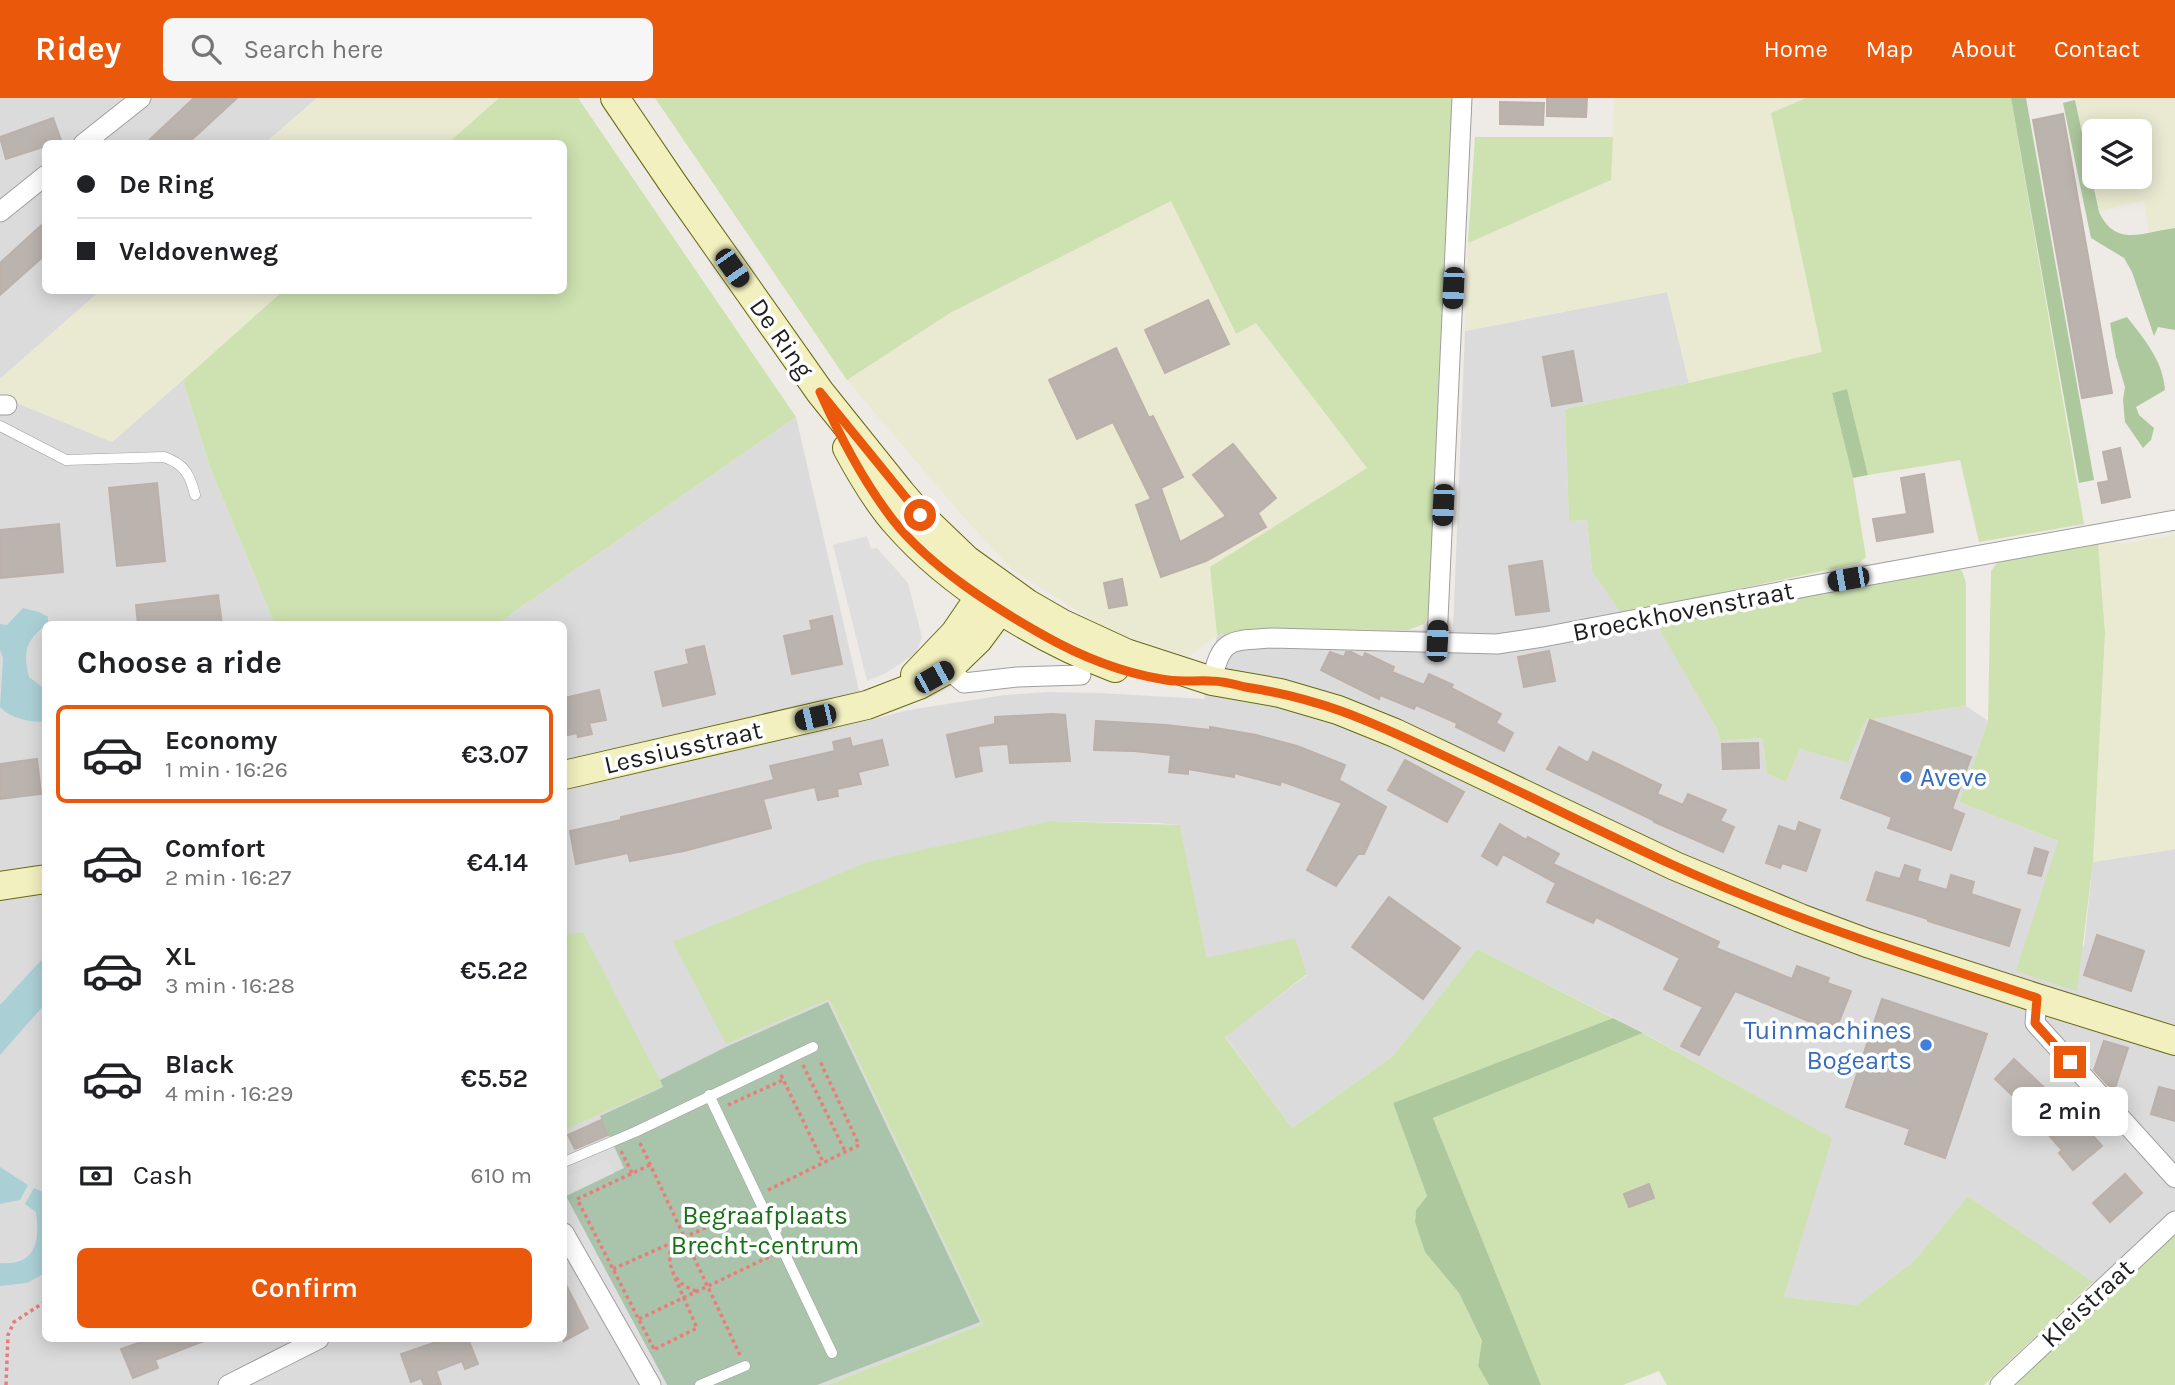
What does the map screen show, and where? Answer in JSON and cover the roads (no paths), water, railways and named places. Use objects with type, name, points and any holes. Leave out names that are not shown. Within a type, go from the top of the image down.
[{"type":"main road","name":"De Ring","points":[[615,98],[820,392],[907,500],[967,560],[995,597]]},
{"type":"main road","points":[[820,392],[853,459],[874,494],[913,542],[937,565],[995,597],[1066,648],[1120,670],[1163,680],[1212,681],[1279,693],[1338,710],[1395,733],[1675,866],[1800,918],[1867,943],[2175,1041]]},
{"type":"main road","name":"Lessiusstraat","points":[[567,774],[867,705],[919,685],[948,669],[978,640],[995,597]]},
{"type":"main road","name":"Lessiusstraat","points":[[885,698],[931,660],[995,597]]},
{"type":"main road","points":[[0,886],[42,880]]},
{"type":"street","points":[[87,140],[116,107],[141,98]]},
{"type":"street","points":[[1437,641],[1462,98]]},
{"type":"street","points":[[0,212],[42,177]]},
{"type":"street","name":"Broeckhovenstraat","points":[[1212,681],[1216,660],[1222,649],[1230,642],[1238,640],[1273,638],[1497,644],[2175,520]]},
{"type":"street","points":[[948,669],[964,683],[1017,677],[1081,675]]},
{"type":"street","points":[[2037,998],[2035,1023],[2175,1178]]},
{"type":"street","name":"Kleistraat","points":[[2000,1385],[2175,1221]]},
{"type":"street","points":[[567,1238],[651,1385]]},
{"type":"street","points":[[228,1385],[313,1342]]},
{"type":"lane","points":[[0,426],[66,460],[164,457],[179,462],[192,480],[195,495]]},
{"type":"lane","points":[[567,1161],[635,1132],[813,1047]]},
{"type":"lane","points":[[709,1095],[832,1353]]},
{"type":"lane","points":[[700,1385],[745,1366]]},
{"type":"water","points":[[23,608],[48,617],[48,621],[42,621],[42,629],[31,640],[26,652],[29,677],[42,687],[42,722],[21,719],[0,707],[3,658],[0,650],[0,624],[7,625]]},
{"type":"water","points":[[42,959],[42,1007],[0,1055],[0,1005]]},
{"type":"water","points":[[0,1167],[28,1185],[20,1200],[0,1204]]},
{"type":"water","points":[[34,1188],[42,1192],[42,1275],[27,1283],[0,1286],[0,1263],[21,1261],[33,1250],[36,1242],[36,1212],[25,1204]]},
{"type":"place","name":"Aveve","points":[[1906,777]]},
{"type":"place","name":"Tuinmachines Bogearts","points":[[1926,1045]]},
{"type":"park label","name":"Begraafplaats Brecht-centrum","points":[[765,1230]]}]
